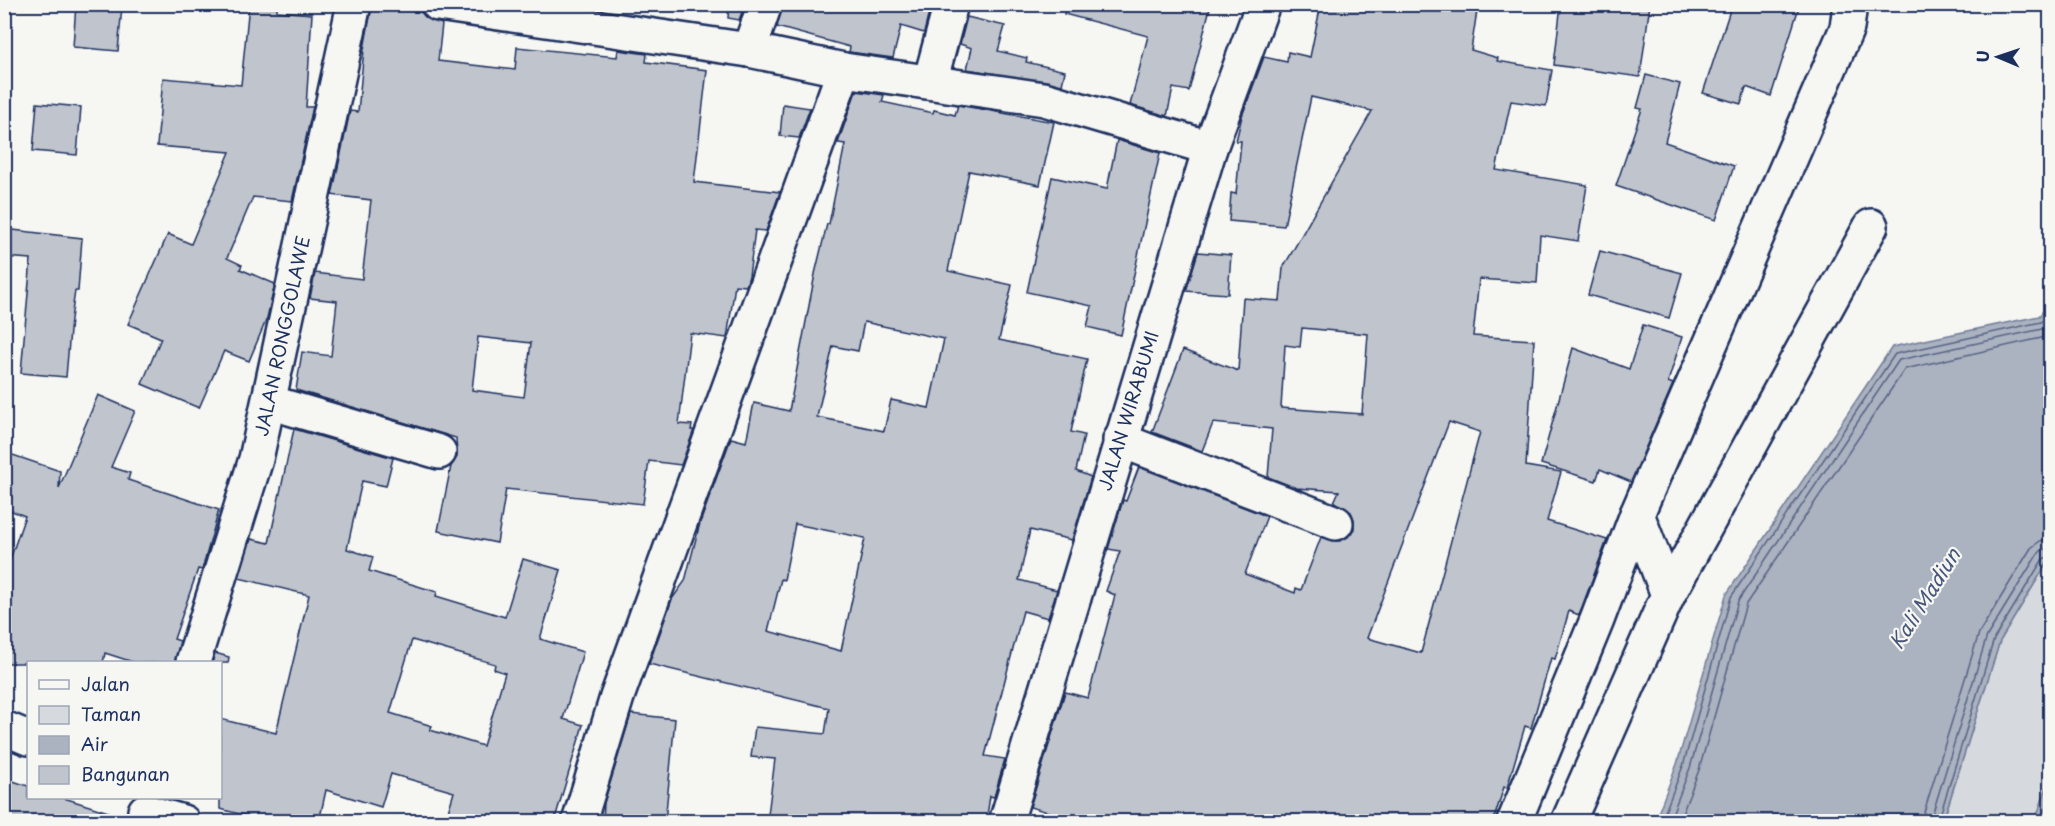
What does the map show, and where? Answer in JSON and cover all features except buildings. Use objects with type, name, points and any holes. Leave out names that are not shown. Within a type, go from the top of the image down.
[{"type":"street","name":"JALAN RONGGOLAWE","points":[[194,661],[256,459],[354,4]]},
{"type":"street","points":[[438,4],[749,50],[844,70],[1044,99],[1210,148]]},
{"type":"street","points":[[749,50],[765,4]]},
{"type":"street","points":[[930,82],[951,4]]},
{"type":"street","name":"JALAN WIRABUMI","points":[[1007,821],[1120,440],[1210,148],[1263,4]]},
{"type":"street","points":[[1514,822],[1597,620],[1637,514],[1846,28],[1850,4]]},
{"type":"street","points":[[579,822],[617,696],[844,70]]},
{"type":"street","points":[[1568,822],[1668,595],[1871,226]]},
{"type":"street","points":[[268,402],[440,452]]},
{"type":"street","points":[[1120,440],[1336,523]]},
{"type":"street","points":[[1637,514],[1668,595]]},
{"type":"street","points":[[145,810],[183,822]]},
{"type":"green space","points":[[2050,558],[2050,821],[1943,822],[2000,641]]},
{"type":"water","name":"Kali Madiun","points":[[2050,303],[2050,558],[2000,641],[1943,821],[1655,821],[1677,764],[1726,595],[1892,347],[2039,316]]},
{"type":"water","points":[[2050,778],[2050,821],[2035,821]]}]
